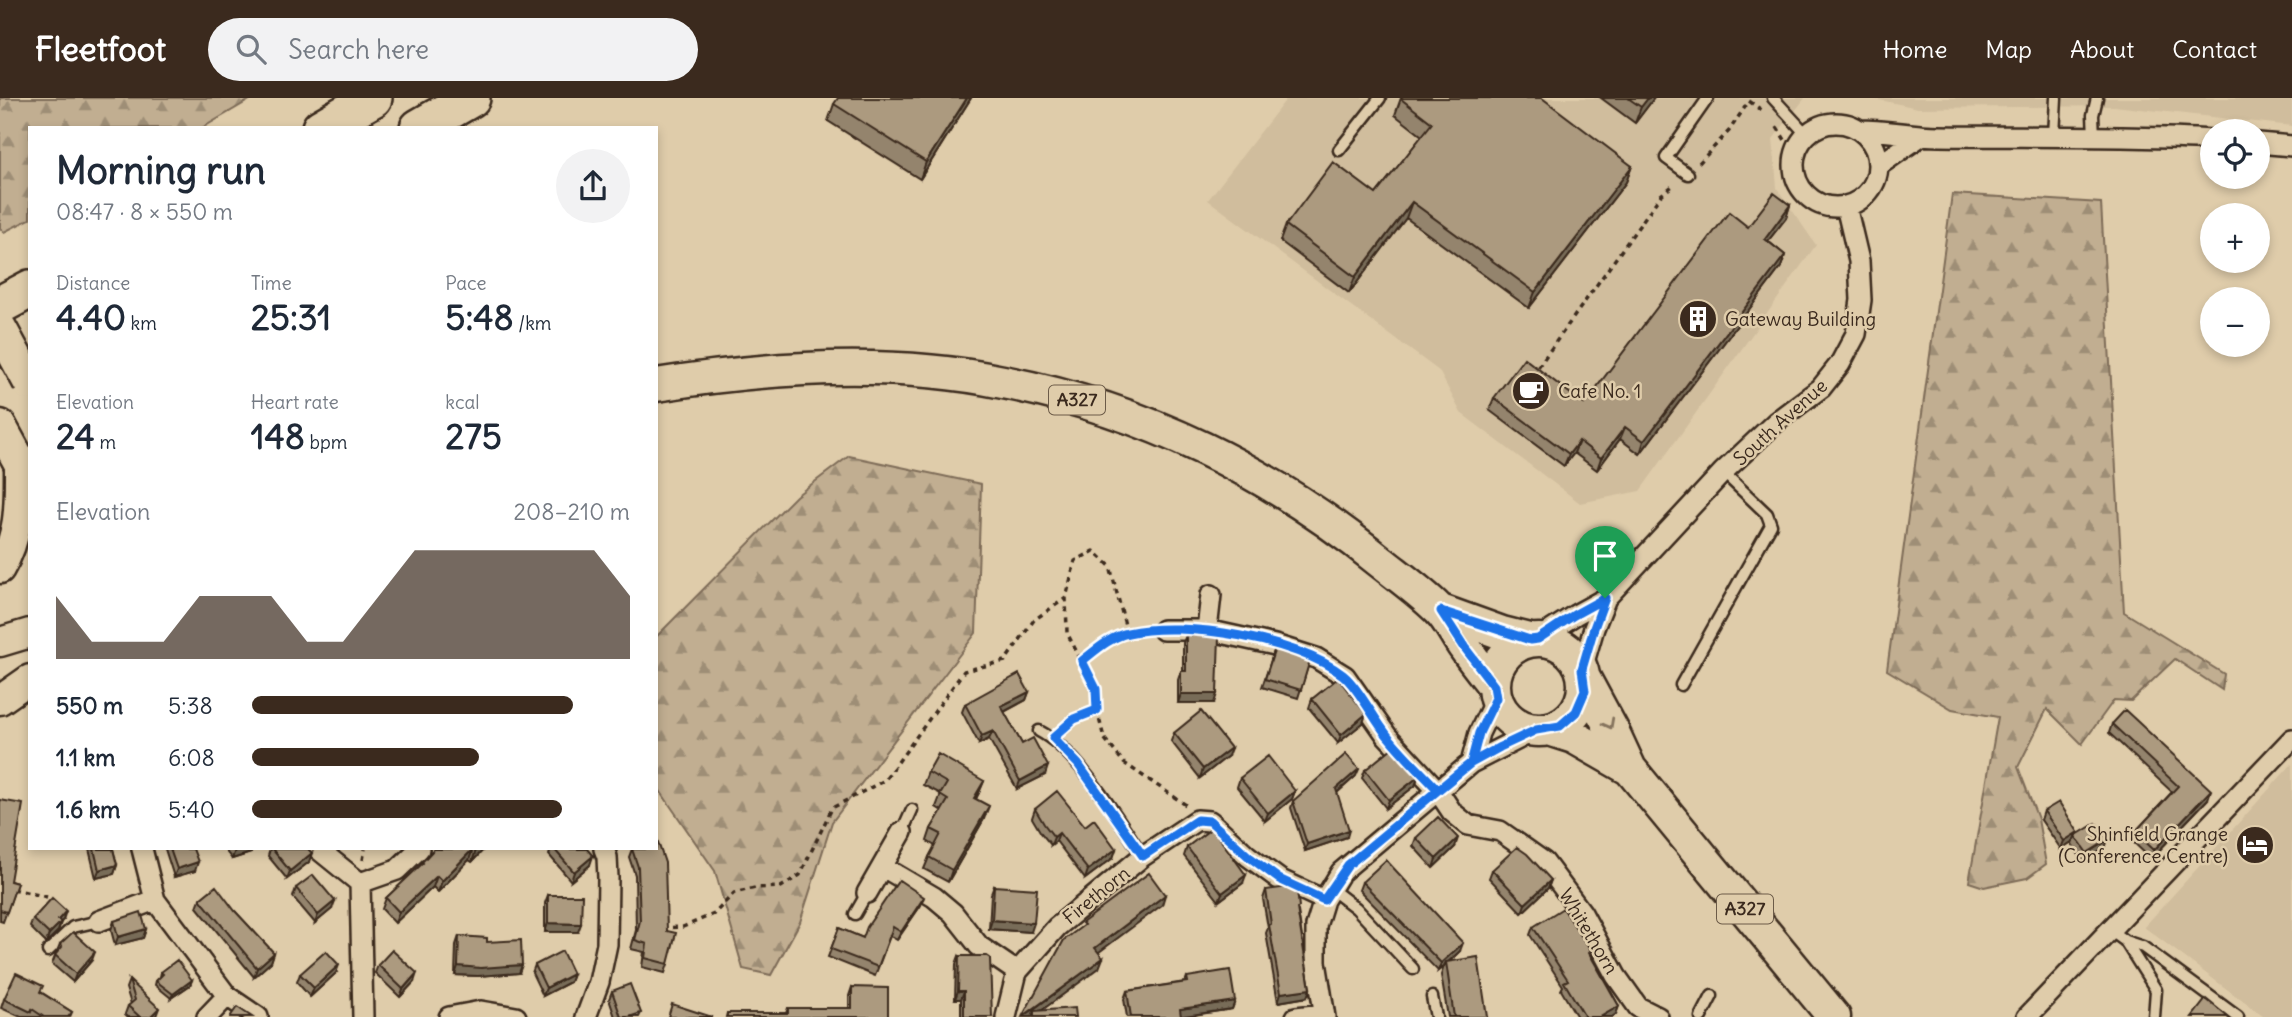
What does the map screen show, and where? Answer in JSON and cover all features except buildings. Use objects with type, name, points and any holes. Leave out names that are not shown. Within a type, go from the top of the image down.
[{"type":"highway","points":[[324,126],[373,98]]},
{"type":"highway","points":[[422,126],[471,98]]},
{"type":"highway","points":[[0,305],[28,290]]},
{"type":"highway","points":[[0,357],[28,342]]},
{"type":"main road","points":[[0,328],[28,379]]},
{"type":"main road","name":"A327","points":[[658,385],[762,371],[838,368],[927,371],[1002,381],[1071,398],[1166,430],[1259,477],[1348,535],[1441,611],[1495,692]]},
{"type":"main road","points":[[0,426],[24,472],[15,537],[0,569]]},
{"type":"main road","name":"A327","points":[[1441,611],[1534,640]]},
{"type":"main road","points":[[0,642],[28,634]]},
{"type":"main road","points":[[1534,640],[1552,641],[1565,647],[1576,657],[1584,675],[1582,702],[1576,712],[1560,726],[1542,730],[1522,727],[1511,720],[1502,710],[1495,692],[1495,674],[1500,662],[1518,645],[1534,640]]},
{"type":"main road","name":"A327","points":[[1584,675],[1629,769],[1834,1017]]},
{"type":"main road","points":[[0,700],[28,680]]},
{"type":"main road","name":"A327","points":[[1542,730],[1574,737],[1629,769]]},
{"type":"street","points":[[1833,123],[1847,124],[1870,139],[1875,148],[1877,177],[1862,198],[1846,206],[1835,207],[1814,200],[1799,185],[1794,163],[1800,143],[1807,135],[1819,127],[1833,123]]},
{"type":"street","points":[[1860,130],[1887,130],[1922,136],[2200,140]]},
{"type":"street","points":[[1878,166],[1922,136]]},
{"type":"street","points":[[2270,144],[2292,146]]},
{"type":"street","name":"South Avenue","points":[[1534,640],[1605,598],[1723,472],[1777,421],[1821,388],[1840,364],[1856,334],[1861,300],[1858,261],[1846,206]]},
{"type":"street","points":[[1207,630],[1211,595]]},
{"type":"street","name":"South Avenue","points":[[1584,675],[1594,628],[1605,598]]},
{"type":"street","name":"Whitethorn","points":[[1163,630],[1207,630],[1275,645],[1316,658],[1345,677],[1387,736],[1438,790],[1451,812],[1468,825],[1500,831],[1544,862],[1582,913],[1634,1012],[1658,1017]]},
{"type":"street","points":[[1471,763],[1495,692]]},
{"type":"street","points":[[1296,1017],[1325,1015],[1314,943],[1315,926],[1327,894],[1348,865],[1471,763],[1542,730]]},
{"type":"street","points":[[2027,1017],[2118,936],[2292,739]]},
{"type":"street","points":[[1197,820],[1210,821],[1248,856],[1279,879],[1327,894]]},
{"type":"street","name":"Firethorn","points":[[1006,1017],[1017,972],[1057,927],[1143,856],[1197,820]]},
{"type":"street","points":[[867,892],[902,832]]},
{"type":"street","points":[[142,850],[155,900],[227,996],[258,1017]]},
{"type":"street","points":[[319,850],[360,883],[363,1017]]},
{"type":"street","points":[[360,883],[397,870],[418,850]]},
{"type":"street","points":[[586,1017],[599,982],[607,944],[608,878],[604,850]]},
{"type":"street","points":[[883,867],[934,897],[953,913],[979,946],[1017,972]]},
{"type":"street","points":[[99,921],[155,900]]},
{"type":"street","points":[[207,1017],[227,996]]},
{"type":"street","points":[[449,1017],[481,1011],[516,1017]]},
{"type":"lane","points":[[1339,150],[1380,98]]},
{"type":"lane","points":[[1688,174],[1666,158],[1708,98]]},
{"type":"lane","points":[[1773,98],[1807,135]]},
{"type":"lane","points":[[2054,136],[2056,98]]},
{"type":"lane","points":[[2094,137],[2093,115],[2097,98]]},
{"type":"lane","points":[[1681,685],[1770,525],[1767,514],[1723,472]]},
{"type":"lane","points":[[1039,731],[1053,738],[1078,764],[1143,856]]},
{"type":"lane","points":[[902,832],[912,810]]},
{"type":"lane","points":[[855,914],[867,892]]},
{"type":"lane","points":[[1327,894],[1356,908],[1413,969]]},
{"type":"lane","points":[[48,951],[73,927],[99,921]]},
{"type":"lane","points":[[2118,936],[2156,990],[2154,1017]]},
{"type":"lane","points":[[2118,936],[2143,947],[2238,1017]]},
{"type":"lane","points":[[1701,1017],[1712,996]]},
{"type":"lane","points":[[1432,997],[1436,1017]]},
{"type":"path","points":[[1538,367],[1661,195],[1688,174],[1728,131],[1749,101],[1771,118],[1785,140]]},
{"type":"path","points":[[1126,633],[1110,566],[1094,551],[1075,561],[1066,598],[1067,632],[1096,689],[1097,710],[1104,738],[1124,763],[1191,808],[1197,820]]},
{"type":"path","points":[[659,928],[683,927],[713,914],[734,892],[781,887],[800,875],[832,808],[885,780],[964,671],[1005,661],[1034,620],[1066,598]]},
{"type":"path","points":[[1082,661],[1105,643],[1126,633],[1163,630]]},
{"type":"path","points":[[1053,738],[1074,719],[1097,710]]},
{"type":"path","points":[[13,889],[51,898]]},
{"type":"shaded area","points":[[1287,98],[1805,98],[1773,139],[1777,188],[1816,245],[1640,491],[1580,503],[1461,413],[1439,371],[1208,200]]},
{"type":"shaded area","points":[[1870,98],[2292,98],[2292,126],[2270,124],[2270,119],[2230,119],[2114,106],[1918,108]]},
{"type":"shaded area","name":"Shinfield Grange (Conference Centre)","points":[[2292,764],[2292,1017],[2264,1017],[2144,927]]},
{"type":"green space","points":[[0,98],[253,98],[205,126],[28,126],[28,220],[4,232],[0,228]]},
{"type":"green space","points":[[1952,194],[2101,203],[2124,612],[2224,674],[2222,690],[2175,659],[2131,701],[2114,700],[2082,744],[2047,709],[2018,767],[2038,819],[2046,864],[2027,878],[1984,887],[1969,882],[1998,717],[1952,709],[1887,670]]},
{"type":"green space","points":[[849,456],[981,484],[976,633],[832,822],[800,922],[771,975],[743,969],[715,871],[658,788],[658,635],[796,496]]},
{"type":"place","name":"Gateway Building","points":[[1698,319]]},
{"type":"place","name":"Cafe No. 1","points":[[1531,391]]},
{"type":"place","name":"Shinfield Grange (Conference Centre)","points":[[2255,845]]},
{"type":"route","points":[[1605,598],[1538,639],[1530,640],[1441,611],[1494,686],[1496,698],[1479,733],[1471,763],[1438,790],[1387,736],[1345,677],[1316,658],[1275,645],[1207,630],[1126,633],[1105,643],[1082,661],[1096,689],[1097,710],[1074,719],[1053,738],[1078,764],[1143,856],[1197,820],[1210,821],[1248,856],[1279,879],[1324,900],[1348,865],[1471,763],[1536,730],[1560,726],[1569,720],[1582,702],[1585,691],[1582,669],[1605,598]]}]
